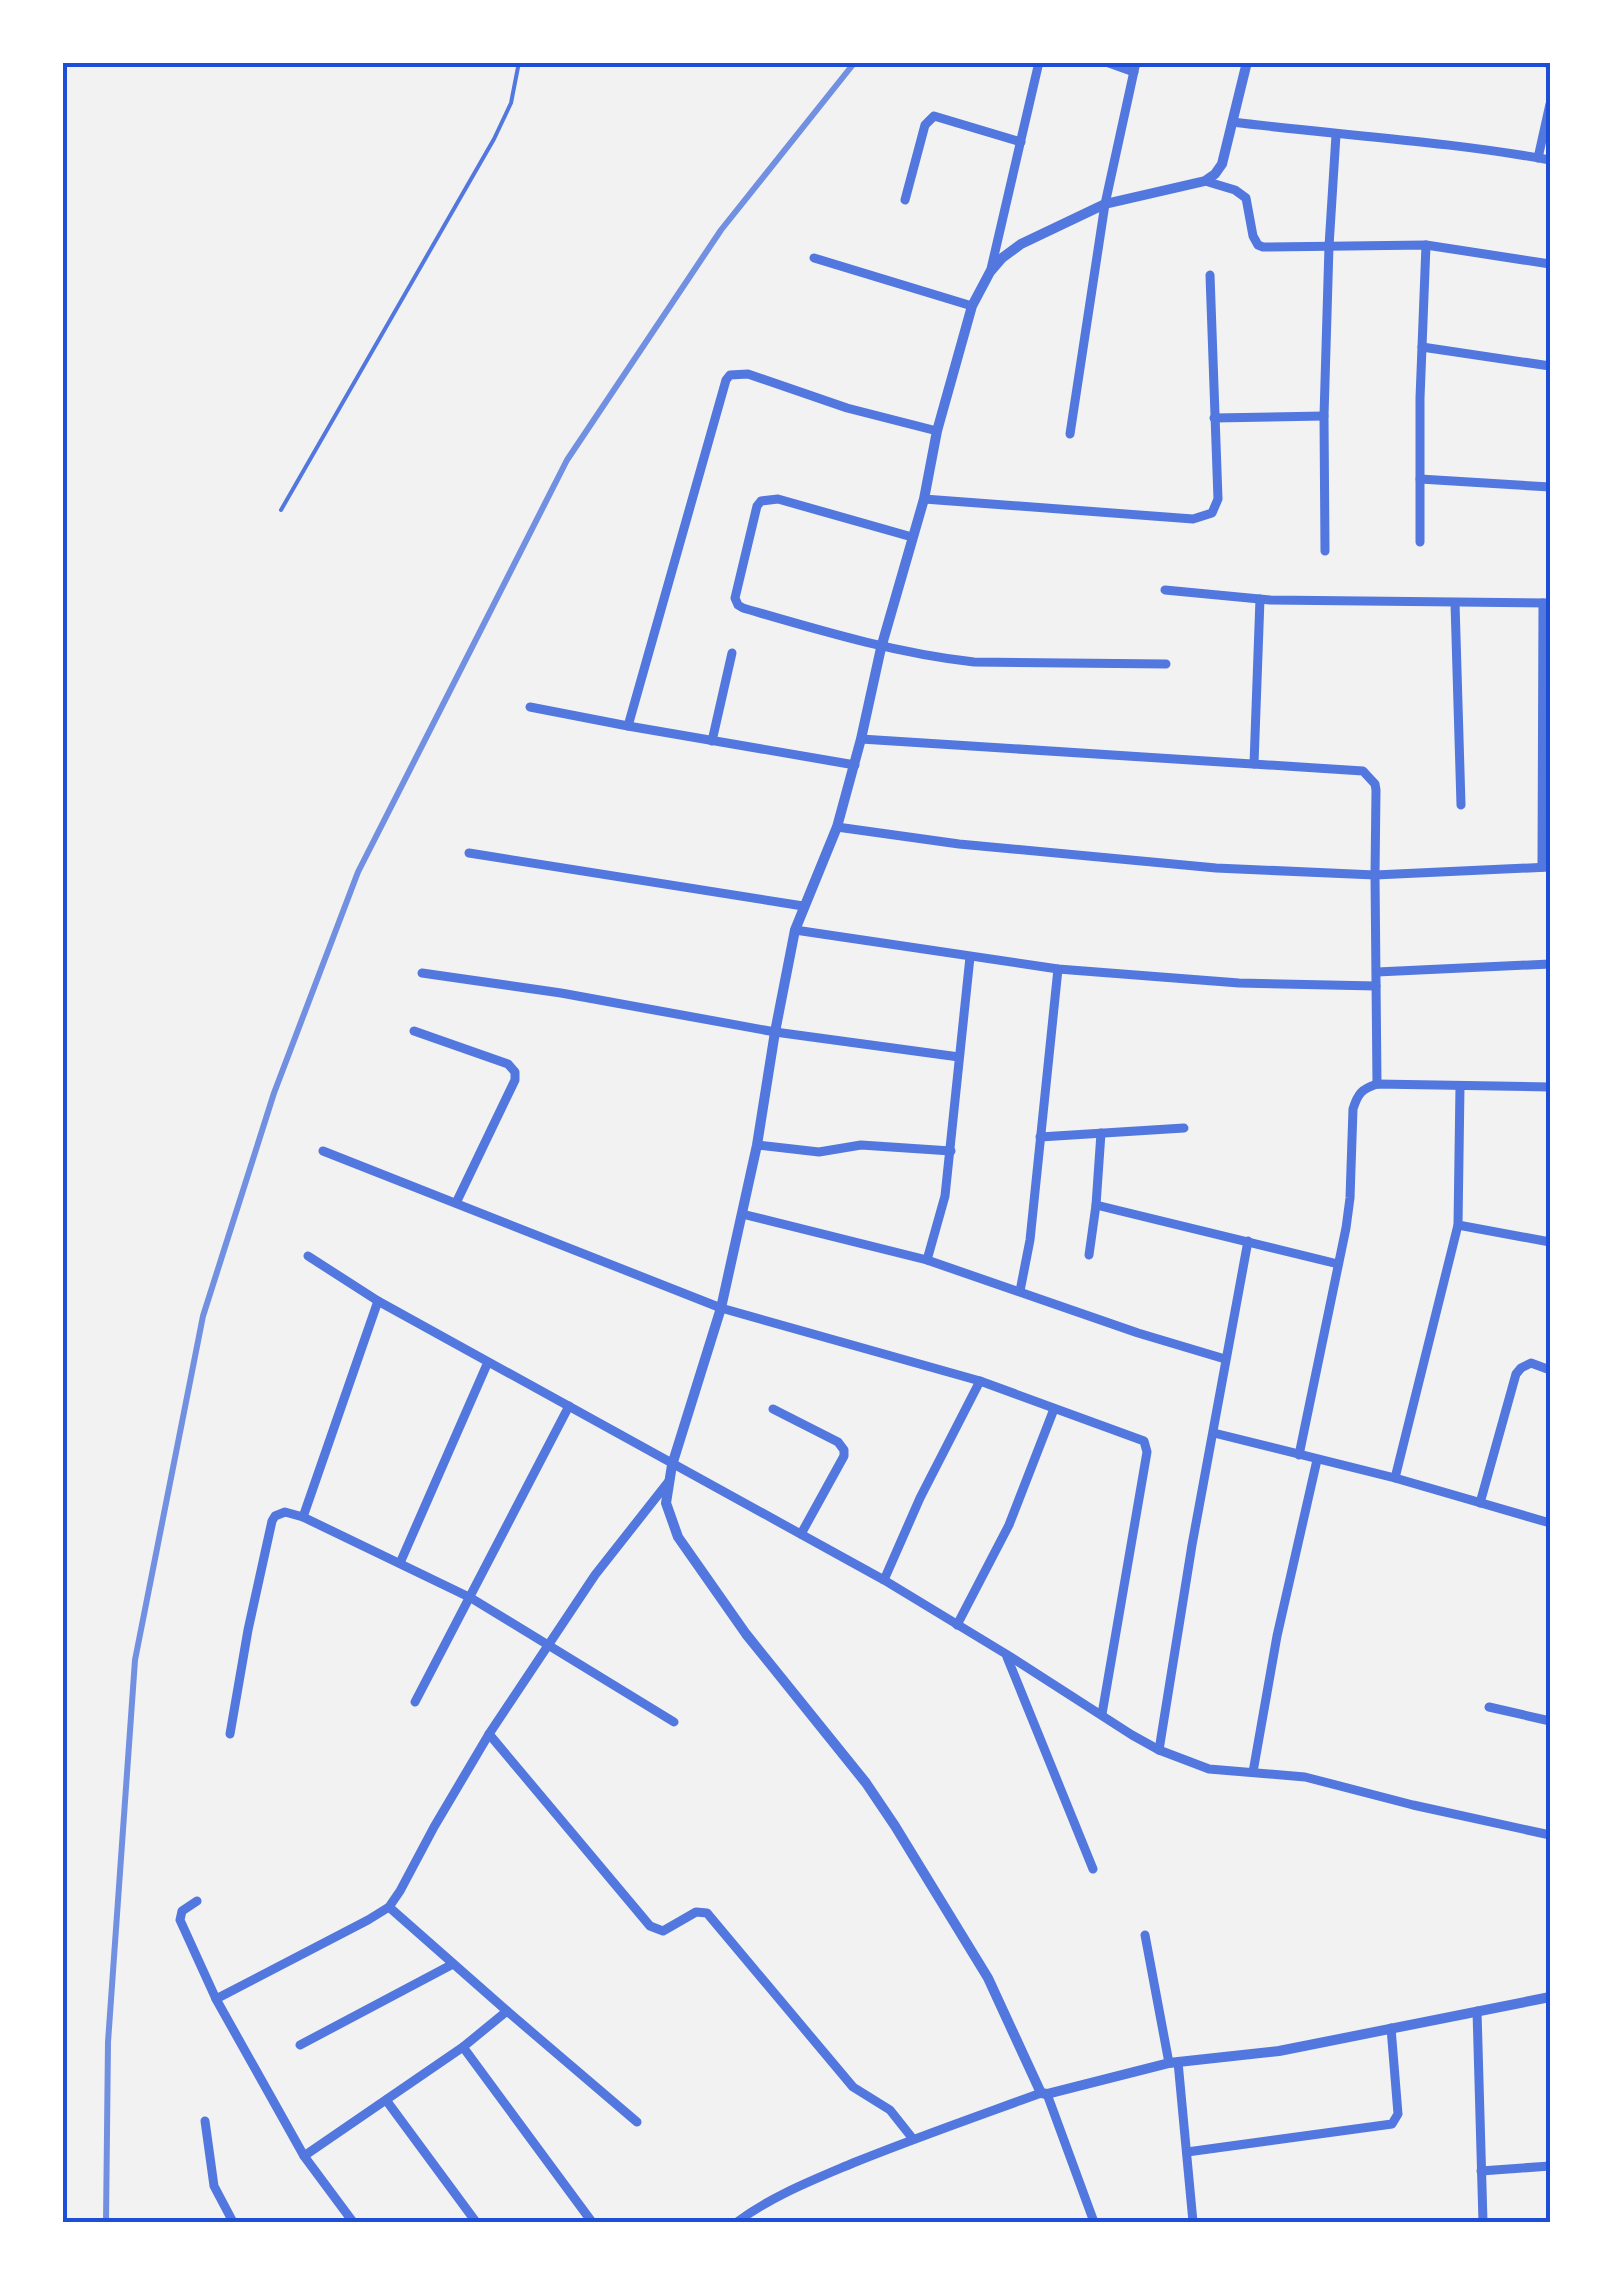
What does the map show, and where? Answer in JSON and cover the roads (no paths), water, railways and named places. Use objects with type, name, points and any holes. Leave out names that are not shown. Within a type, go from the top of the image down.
[{"type":"street","points":[[990,272],[1039,62]]},
{"type":"street","points":[[1070,434],[1104,204],[1135,67],[1106,62]]},
{"type":"street","points":[[1094,2222],[1044,2094],[988,1978],[866,1783],[746,1634],[678,1537],[666,1503],[672,1465],[721,1308],[758,1145],[795,930],[837,828],[972,306],[990,272],[1021,244],[1104,204],[1206,181],[1215,174],[1222,164],[1247,62]]},
{"type":"street","points":[[1538,158],[1550,104]]},
{"type":"street","points":[[905,200],[925,125],[934,116],[1021,142]]},
{"type":"street","points":[[1232,122],[1434,142],[1550,160]]},
{"type":"street","points":[[1325,550],[1324,416],[1336,135]]},
{"type":"street","points":[[1206,181],[1235,190],[1246,198],[1258,245],[1426,246],[1550,264]]},
{"type":"street","points":[[1420,542],[1426,246]]},
{"type":"street","points":[[814,258],[972,306]]},
{"type":"street","points":[[924,499],[1193,520],[1212,513],[1218,498],[1210,275]]},
{"type":"street","points":[[1422,347],[1550,366]]},
{"type":"street","points":[[628,726],[730,375],[748,374],[847,408],[937,431]]},
{"type":"street","points":[[1214,418],[1324,416]]},
{"type":"street","points":[[1420,479],[1550,487]]},
{"type":"street","points":[[912,537],[778,499],[761,501],[756,506],[735,592],[738,604],[881,648],[974,662],[1166,664]]},
{"type":"street","points":[[837,828],[959,844],[1216,868],[1375,875],[1546,867],[1547,603],[1260,599],[1165,590]]},
{"type":"street","points":[[1254,764],[1260,599]]},
{"type":"street","points":[[1455,604],[1461,805]]},
{"type":"street","points":[[712,740],[732,652]]},
{"type":"street","points":[[530,707],[854,764]]},
{"type":"street","points":[[861,739],[1363,771],[1376,790],[1378,1084]]},
{"type":"street","points":[[469,853],[803,906]]},
{"type":"street","points":[[795,930],[1058,969],[1239,983],[1376,986]]},
{"type":"street","points":[[927,1260],[942,1215],[970,957]]},
{"type":"street","points":[[1376,972],[1550,964]]},
{"type":"street","points":[[1020,1292],[1030,1240],[1058,969]]},
{"type":"street","points":[[422,973],[561,993],[775,1032],[959,1057]]},
{"type":"street","points":[[414,1030],[508,1064],[515,1072],[515,1080],[456,1203]]},
{"type":"street","points":[[1300,1455],[1346,1228],[1357,1096],[1363,1089],[1378,1084],[1550,1088]]},
{"type":"street","points":[[1395,1478],[1458,1225],[1460,1086]]},
{"type":"street","points":[[1040,1137],[1184,1128]]},
{"type":"street","points":[[1089,1254],[1101,1133]]},
{"type":"street","points":[[758,1145],[819,1152],[861,1145],[950,1151]]},
{"type":"street","points":[[323,1150],[721,1308],[980,1381],[1144,1441],[1147,1452],[1102,1714]]},
{"type":"street","points":[[1096,1205],[1338,1264]]},
{"type":"street","points":[[742,1214],[927,1260],[1138,1334],[1225,1359]]},
{"type":"street","points":[[1458,1225],[1550,1242]]},
{"type":"street","points":[[1159,1750],[1248,1241]]},
{"type":"street","points":[[308,1256],[378,1301],[884,1580],[1159,1750],[1209,1769],[1304,1777],[1413,1806],[1550,1834]]},
{"type":"street","points":[[302,1517],[378,1301]]},
{"type":"street","points":[[400,1563],[488,1362]]},
{"type":"street","points":[[1480,1502],[1516,1374],[1532,1362],[1550,1370]]},
{"type":"street","points":[[884,1580],[920,1498],[980,1381]]},
{"type":"street","points":[[416,1702],[569,1406]]},
{"type":"street","points":[[774,1408],[838,1442],[844,1450],[800,1534]]},
{"type":"street","points":[[957,1625],[1009,1525],[1054,1409]]},
{"type":"street","points":[[1214,1433],[1395,1478],[1550,1523]]},
{"type":"street","points":[[1252,1772],[1277,1636],[1317,1460]]},
{"type":"street","points":[[216,1998],[389,1907],[489,1734],[595,1574],[669,1481]]},
{"type":"street","points":[[230,1734],[272,1522],[280,1512],[302,1517],[471,1598],[674,1722]]},
{"type":"street","points":[[1006,1654],[1094,1868]]},
{"type":"street","points":[[1489,1707],[1550,1721]]},
{"type":"street","points":[[489,1734],[650,1926],[663,1931],[696,1912],[707,1914],[852,2087],[890,2110],[913,2138]]},
{"type":"street","points":[[197,1902],[182,1911],[180,1920],[216,1998],[304,2156],[354,2222]]},
{"type":"street","points":[[389,1907],[506,2012],[638,2122]]},
{"type":"street","points":[[1145,1935],[1173,2062],[1193,2222]]},
{"type":"street","points":[[300,2045],[454,1964]]},
{"type":"street","points":[[737,2222],[780,2196],[913,2138],[1044,2094],[1173,2062],[1279,2050],[1550,1997]]},
{"type":"street","points":[[1477,2011],[1482,2222]]},
{"type":"street","points":[[304,2156],[463,2047],[506,2012]]},
{"type":"street","points":[[1187,2152],[1392,2124],[1398,2114],[1391,2028]]},
{"type":"street","points":[[463,2047],[592,2222]]},
{"type":"street","points":[[386,2100],[472,2221]]},
{"type":"street","points":[[204,2121],[214,2186],[234,2222]]},
{"type":"street","points":[[1481,2171],[1550,2166]]},
{"type":"lane","points":[[281,510],[494,140],[511,104],[519,62]]},
{"type":"railway","points":[[106,2222],[108,2042],[135,1660],[203,1316],[274,1093],[358,872],[567,460],[721,230],[855,62]]}]
